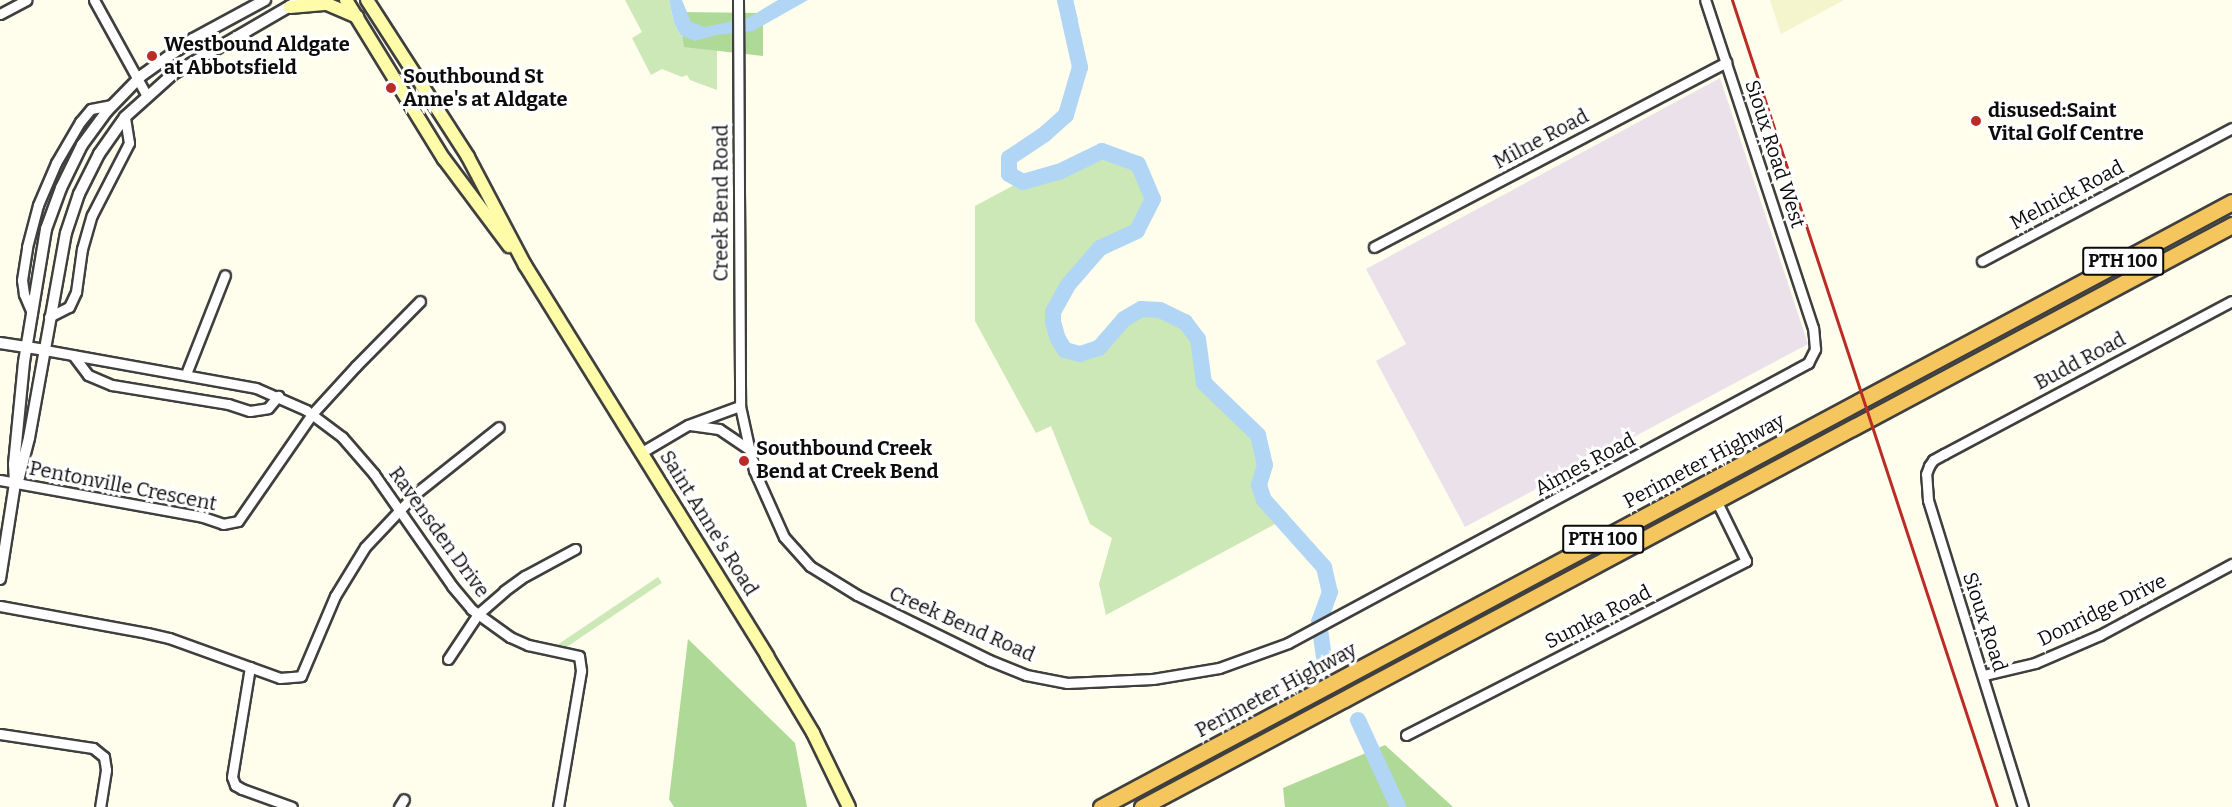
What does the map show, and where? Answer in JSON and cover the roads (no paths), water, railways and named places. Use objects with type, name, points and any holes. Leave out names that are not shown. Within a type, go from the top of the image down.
[{"type":"highway","name":"Perimeter Highway","points":[[1101,807],[2232,202]]},
{"type":"highway","name":"Perimeter Highway","points":[[1142,807],[2232,225]]},
{"type":"main road","name":"Saint Anne's Road","points":[[346,0],[444,159],[485,217],[525,265]]},
{"type":"main road","name":"Saint Anne's Road","points":[[367,0],[468,157],[525,265],[804,717],[849,807]]},
{"type":"main road","points":[[295,4],[327,4],[357,17]]},
{"type":"street","points":[[0,14],[26,0]]},
{"type":"street","points":[[94,0],[136,80],[147,96]]},
{"type":"street","points":[[15,483],[14,464],[20,387],[44,237],[54,204],[82,146],[112,105],[136,80],[164,57],[265,0]]},
{"type":"street","name":"Sioux Road West","points":[[1705,0],[1810,320]]},
{"type":"street","points":[[0,579],[15,483],[26,447],[49,318],[71,214],[99,154],[125,117],[172,74],[295,4]]},
{"type":"street","name":"Creek Bend Road","points":[[738,4],[740,406],[754,470],[784,537],[810,566],[857,595],[989,660],[1026,675],[1067,683],[1153,679],[1219,668],[1288,643],[1338,616]]},
{"type":"street","name":"Milne Road","points":[[1374,247],[1726,62]]},
{"type":"street","points":[[32,313],[24,294],[22,280],[38,205],[56,163],[80,122],[91,109],[112,105]]},
{"type":"street","points":[[49,318],[69,307],[72,300],[92,215],[129,143],[125,117]]},
{"type":"street","name":"Melnick Road","points":[[1982,261],[2232,128]]},
{"type":"street","points":[[186,374],[225,274]]},
{"type":"street","name":"Budd Road","points":[[1944,454],[2232,300]]},
{"type":"street","points":[[312,414],[420,302]]},
{"type":"street","name":"Aimes Road","points":[[1338,616],[1800,370],[1808,363],[1815,349],[1810,320]]},
{"type":"street","points":[[0,343],[45,350]]},
{"type":"street","name":"Ravensden Drive","points":[[45,350],[236,383],[278,396],[312,414],[358,452],[452,586],[478,614],[510,637],[528,645],[574,653],[582,663],[558,807]]},
{"type":"street","points":[[73,355],[88,375],[112,386],[228,404],[250,411],[268,408],[278,396]]},
{"type":"street","points":[[642,452],[688,425],[740,406]]},
{"type":"street","name":"Pentonville Crescent","points":[[15,483],[231,524],[242,516],[312,414]]},
{"type":"street","points":[[688,425],[719,429],[750,450]]},
{"type":"street","points":[[0,606],[158,635],[280,678],[301,676],[305,671],[325,617],[354,563],[375,534],[415,494],[499,427]]},
{"type":"street","name":"Sioux Road","points":[[1944,454],[1933,460],[1929,466],[1926,474],[1927,494],[2023,807]]},
{"type":"street","points":[[0,480],[15,483]]},
{"type":"street","name":"Sumka Road","points":[[1406,735],[1746,561],[1716,500]]},
{"type":"street","points":[[448,660],[478,614],[525,576],[575,549]]},
{"type":"street","name":"Donridge Drive","points":[[1984,675],[2036,663],[2100,635],[2232,564]]},
{"type":"street","points":[[250,667],[232,777],[235,785],[242,789],[292,807]]},
{"type":"street","points":[[0,734],[93,748],[104,757],[106,770],[100,807]]},
{"type":"water","points":[[669,0],[682,0],[691,22],[705,27],[748,18],[778,0],[808,0],[753,31],[717,35],[695,41],[680,35],[674,23]]},
{"type":"water","points":[[1059,0],[1073,0],[1078,20],[1066,26]]},
{"type":"waterway","points":[[1065,0],[1080,67],[1066,115],[1045,134],[1009,158],[1009,174],[1023,182],[1059,172],[1102,151],[1138,164],[1153,199],[1137,231],[1100,248],[1068,285],[1053,312],[1053,322],[1058,339],[1065,350],[1080,354],[1099,348],[1124,319],[1141,309],[1160,310],[1185,322],[1198,339],[1204,383],[1258,435],[1265,465],[1259,485],[1264,500],[1324,567],[1330,592],[1319,622],[1324,657]]},
{"type":"waterway","points":[[1358,720],[1398,807]]},
{"type":"railway","points":[[1732,0],[1997,807]]},
{"type":"place","name":"Westbound Aldgate at Abbotsfield","points":[[152,56]]},
{"type":"place","name":"Southbound St Anne's at Aldgate","points":[[391,88]]},
{"type":"place","name":"disused:Saint Vital Golf Centre","points":[[1976,121]]},
{"type":"place","name":"Southbound Creek Bend at Creek Bend","points":[[744,461]]}]
